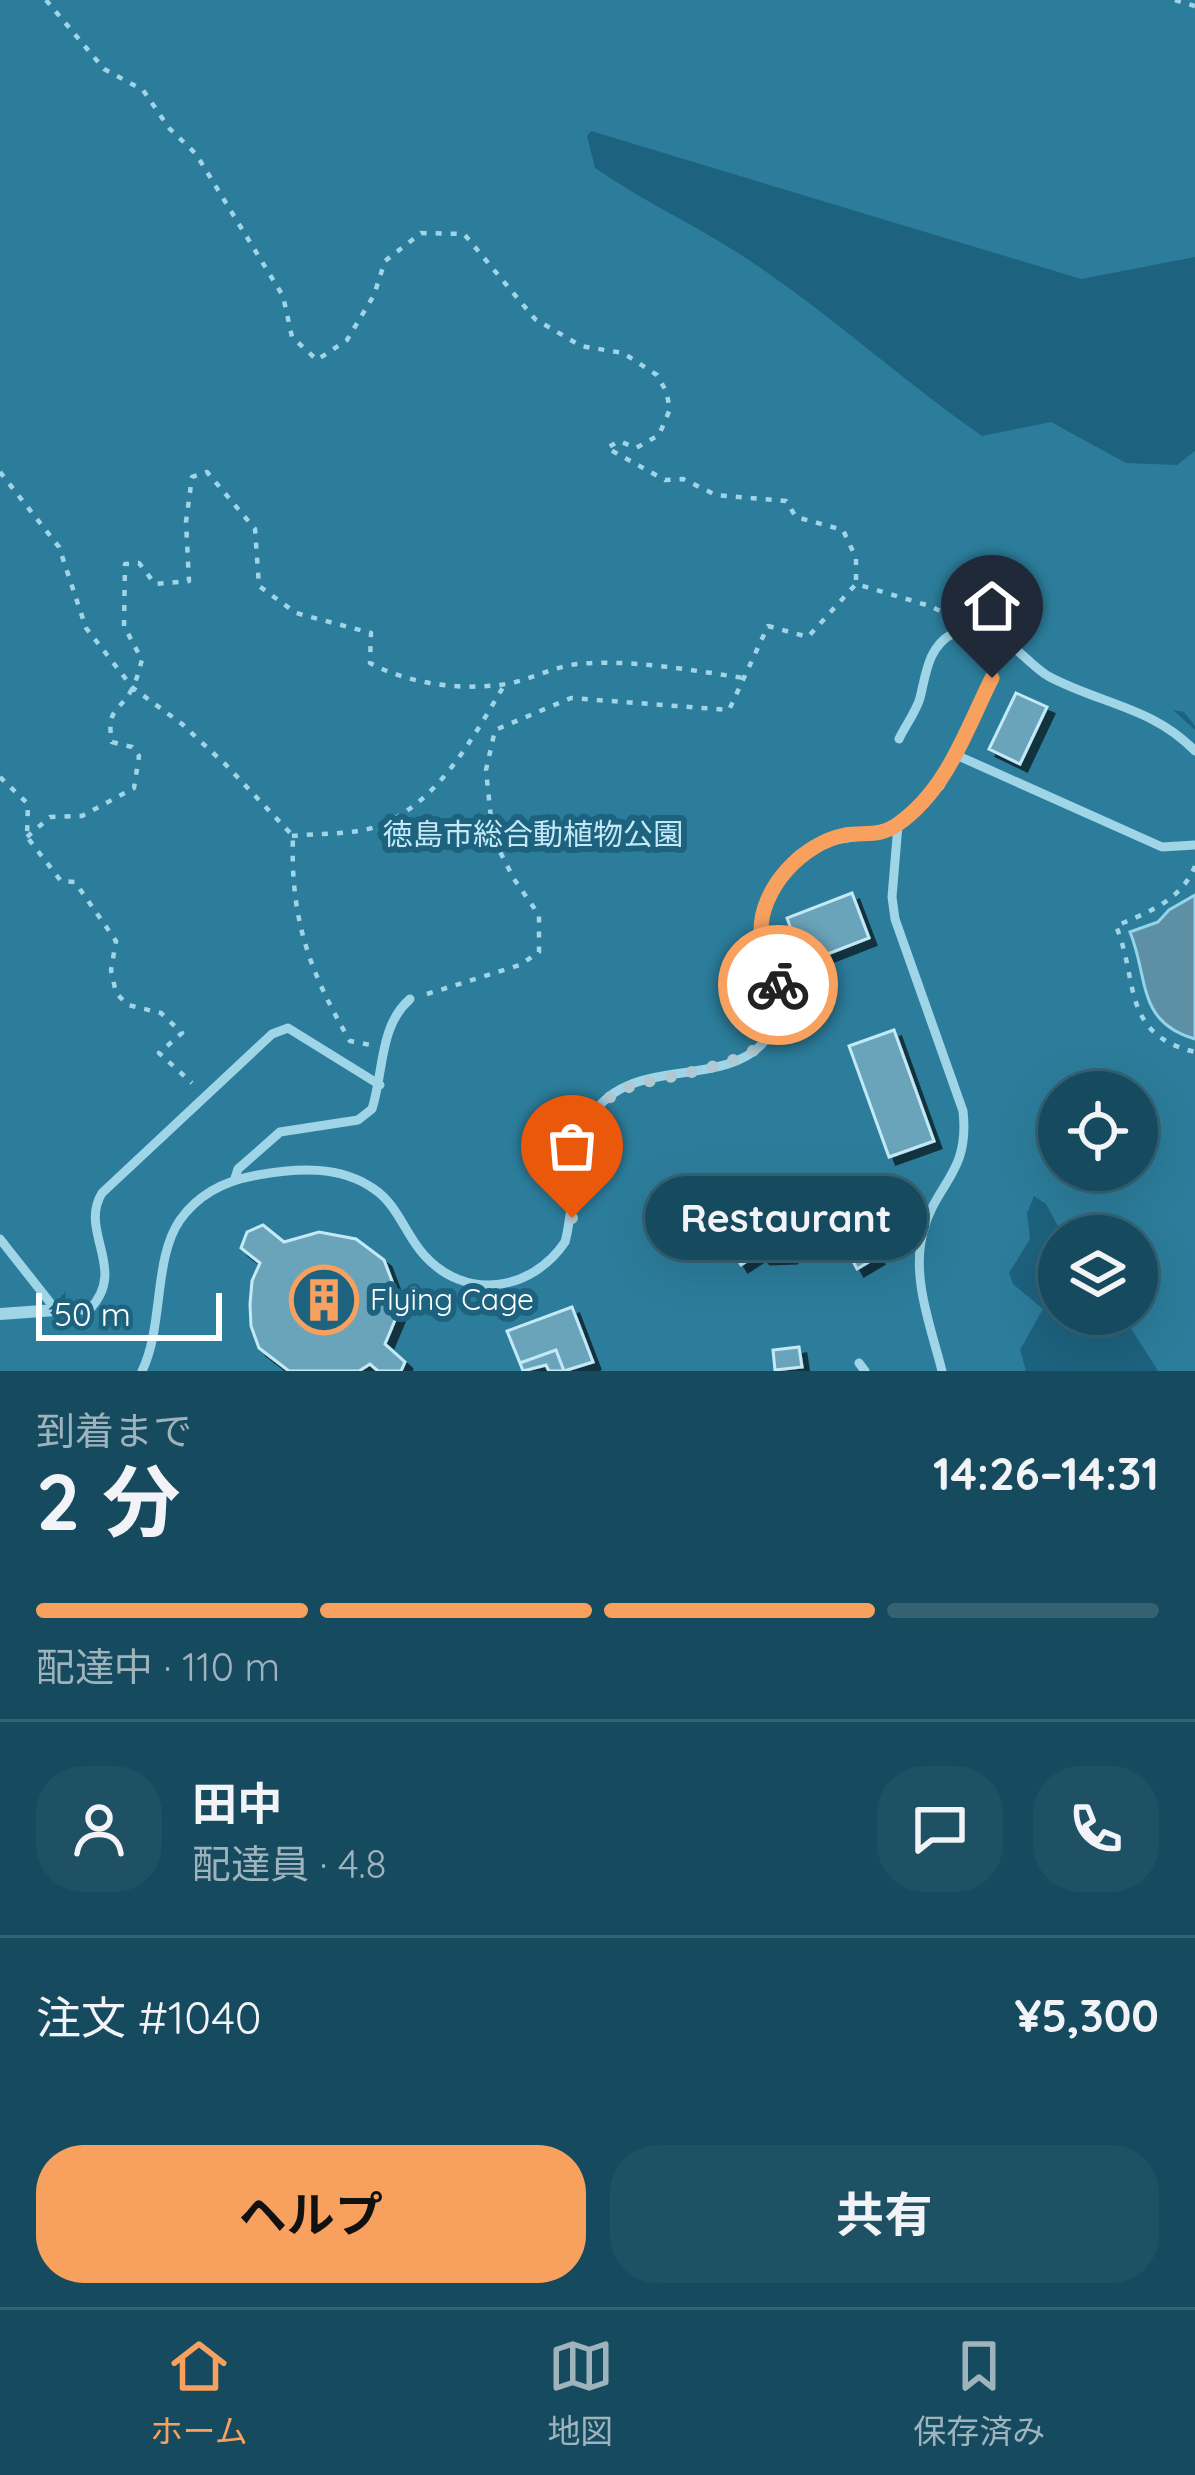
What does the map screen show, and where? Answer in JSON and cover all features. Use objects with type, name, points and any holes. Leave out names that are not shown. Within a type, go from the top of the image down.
[{"type":"street","points":[[0,1314],[56,1310]]},
{"type":"lane","points":[[898,739],[920,699],[923,673],[941,643],[954,632],[978,631],[1002,639],[1047,675],[1097,699],[1160,720],[1195,751]]},
{"type":"lane","points":[[142,1371],[154,1344],[168,1250],[180,1220],[211,1190],[235,1178],[319,1169],[349,1175],[392,1205],[420,1251],[439,1270],[460,1281],[485,1287],[512,1283],[555,1257],[565,1242],[585,1128],[610,1096],[653,1078],[728,1062],[764,1042],[780,1004],[764,951],[762,915],[790,862],[842,836],[878,836],[898,825],[940,786],[992,678]]},
{"type":"lane","points":[[954,754],[1162,847],[1195,844]]},
{"type":"lane","points":[[898,825],[892,897],[895,919],[965,1126],[960,1161],[921,1240],[920,1280],[942,1371]]},
{"type":"lane","points":[[235,1178],[238,1169],[280,1132],[358,1120],[372,1109],[394,1012],[410,999]]},
{"type":"lane","points":[[0,1239],[56,1310],[89,1310],[101,1298],[106,1279],[96,1204],[102,1193],[272,1034],[288,1028],[380,1085]]},
{"type":"path","points":[[46,0],[104,69],[142,90],[169,128],[196,154],[283,296],[292,337],[317,360],[347,340],[374,296],[385,261],[421,233],[464,234],[536,319],[581,346],[623,353],[656,375],[667,391],[670,409],[659,435],[636,448],[619,441],[607,448],[665,480],[682,478],[716,496],[786,501],[796,517],[843,530],[856,559],[856,584],[808,637],[768,626],[729,710],[572,698],[495,730],[486,770],[493,838],[539,915],[539,952],[520,965],[410,999]]},
{"type":"path","points":[[1175,0],[1195,6]]},
{"type":"path","points":[[0,472],[58,547],[86,628],[133,688],[182,724],[292,836],[291,889],[302,943],[321,993],[350,1041],[385,1047]]},
{"type":"path","points":[[27,837],[50,817],[82,816],[134,788],[139,756],[132,747],[112,742],[110,728],[111,712],[133,688],[142,660],[124,626],[125,564],[139,563],[155,584],[189,581],[187,522],[192,476],[207,472],[255,529],[259,586],[296,613],[371,633],[370,663],[398,678],[457,685],[505,684],[576,664],[656,665],[744,678]]},
{"type":"path","points":[[856,584],[930,606],[978,631]]},
{"type":"path","points":[[292,836],[374,827],[412,806],[459,760],[505,684]]},
{"type":"path","points":[[0,777],[28,804],[27,837],[61,881],[75,883],[116,941],[111,970],[116,993],[128,1005],[161,1013],[182,1033],[159,1053],[205,1095]]},
{"type":"path","points":[[1195,866],[1188,884],[1153,913],[1116,926],[1130,957],[1130,992],[1146,1024],[1172,1046],[1195,1052]]},
{"type":"green space","name":"徳島市総合動植物公園","points":[[0,0],[1195,0],[1195,257],[1081,279],[591,131],[587,136],[595,168],[770,274],[982,436],[1051,422],[1126,463],[1177,465],[1195,451],[1195,726],[1184,712],[1173,710],[1195,730],[1195,1371],[1158,1371],[1135,1335],[1158,1335],[1158,1215],[1052,1215],[1034,1196],[1027,1213],[1030,1239],[1009,1273],[1013,1284],[1038,1305],[1038,1318],[1020,1350],[1026,1371],[0,1371]]},
{"type":"shaded area","points":[[1195,895],[1195,1039],[1163,1022],[1154,1010],[1130,932],[1158,922]]},
{"type":"building","points":[[1016,693],[1047,707],[1020,764],[989,749]]},
{"type":"building","points":[[852,893],[869,938],[807,962],[805,956],[778,967],[767,938],[791,929],[787,918]]},
{"type":"building","points":[[894,1030],[934,1141],[889,1157],[849,1046]]},
{"type":"building","points":[[787,1210],[802,1232],[790,1256],[763,1257],[747,1235],[759,1211]]},
{"type":"building","name":"Flying Cage","points":[[263,1225],[284,1242],[319,1232],[356,1239],[384,1260],[398,1297],[398,1313],[385,1344],[405,1362],[401,1371],[378,1371],[370,1364],[359,1371],[289,1371],[259,1348],[250,1304],[260,1263],[241,1248],[247,1232]]},
{"type":"building","points":[[742,1233],[759,1253],[741,1265],[727,1242]]},
{"type":"building","points":[[863,1233],[877,1257],[857,1269],[844,1244]]},
{"type":"building","points":[[572,1307],[593,1362],[564,1371],[556,1350],[520,1363],[507,1331]]},
{"type":"building","points":[[799,1347],[802,1367],[775,1370],[773,1350]]},
{"type":"building","points":[[556,1350],[564,1371],[549,1371],[546,1365],[523,1371],[520,1363]]},
{"type":"way so far","points":[[572,1218],[585,1128],[593,1115],[610,1096],[630,1084],[749,1054],[764,1042],[775,1023],[778,985]]},
{"type":"place","name":"Restaurant","points":[[572,1218]]},
{"type":"place","name":"Flying Cage","points":[[324,1300]]},
{"type":"route","points":[[778,985],[764,951],[762,915],[790,862],[842,836],[878,836],[919,806],[940,786],[992,678]]}]
